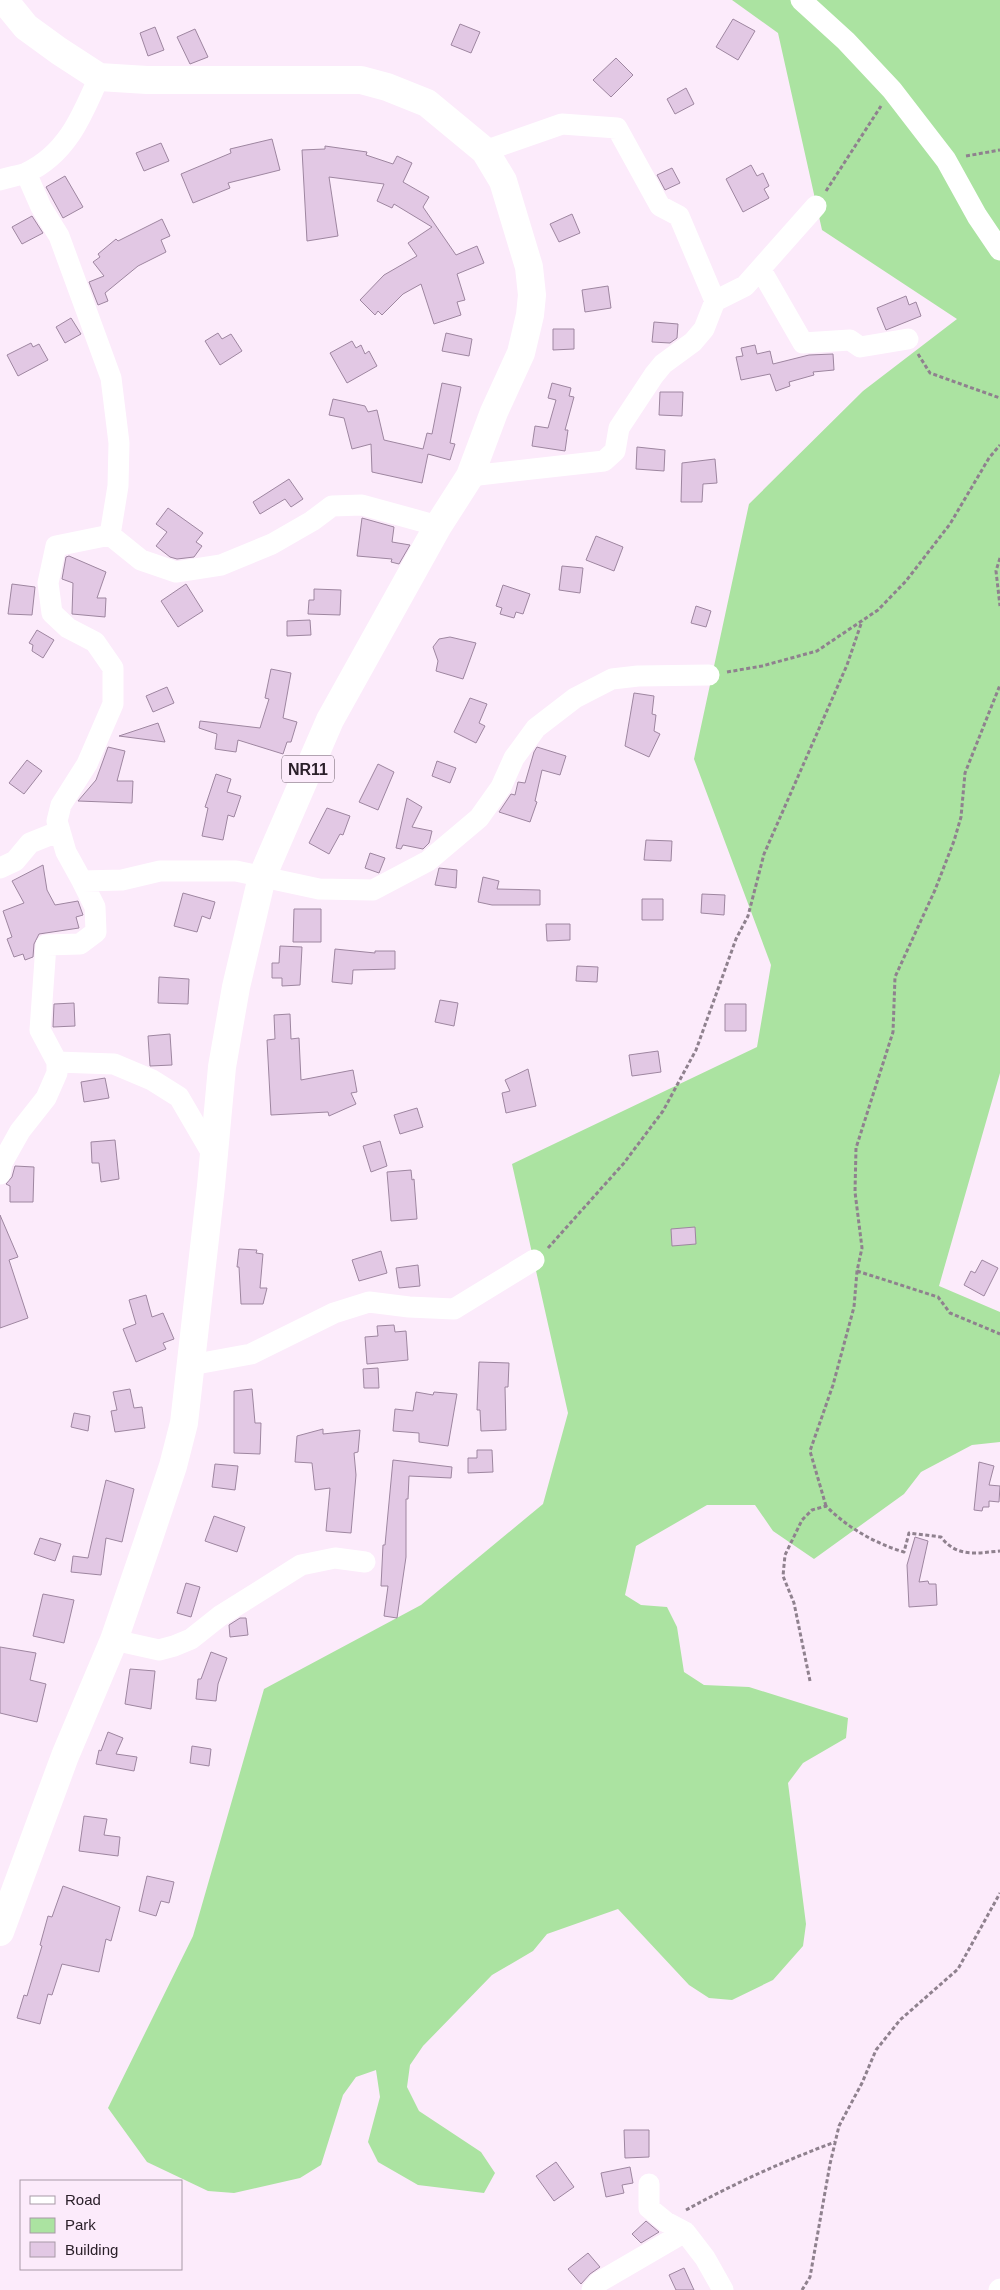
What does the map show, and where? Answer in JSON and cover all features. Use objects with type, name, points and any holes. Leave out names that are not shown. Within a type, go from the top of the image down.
[{"type":"highway","name":"NR11","points":[[0,1932],[6,1900],[114,1640],[173,1466],[184,1423],[192,1365],[224,1058],[236,987],[262,877],[330,720],[438,526],[470,476],[494,412],[521,354],[530,315],[532,295],[529,267],[503,181],[486,151],[427,103],[387,87],[361,80],[147,80],[99,77],[59,52],[26,27],[4,0]]},
{"type":"street","points":[[800,0],[846,41],[892,90],[946,160],[977,216],[1000,250]]},
{"type":"street","points":[[0,180],[26,173],[60,150],[79,123],[99,77]]},
{"type":"street","points":[[486,151],[562,124],[617,128],[660,206],[679,216],[715,302]]},
{"type":"street","points":[[26,173],[41,207],[59,236],[111,378],[119,443],[118,486],[110,535]]},
{"type":"street","points":[[470,476],[604,461],[615,451],[619,428],[663,364],[693,342],[704,329],[715,302],[744,286],[816,206]]},
{"type":"street","points":[[760,270],[803,344],[850,340],[860,347],[908,339]]},
{"type":"street","points":[[110,535],[141,560],[176,572],[221,564],[272,544],[312,521],[332,506],[362,505],[438,526]]},
{"type":"street","points":[[0,1174],[2,1163],[20,1131],[46,1098],[57,1073],[57,1062],[40,1030],[46,945],[80,944],[96,932],[95,907],[66,852],[57,821],[61,805],[87,764],[113,704],[113,668],[95,642],[68,628],[52,613],[48,583],[56,546],[110,535]]},
{"type":"street","points":[[82,881],[122,880],[160,871],[236,872],[319,890],[373,890],[428,861],[479,818],[500,786],[514,758],[536,728],[575,698],[612,679],[638,676],[709,675]]},
{"type":"street","points":[[0,868],[15,861],[30,843],[60,831]]},
{"type":"street","points":[[57,1062],[114,1064],[152,1080],[179,1098],[214,1157]]},
{"type":"street","points":[[192,1365],[251,1354],[334,1313],[369,1302],[409,1307],[454,1309],[534,1260]]},
{"type":"street","points":[[114,1640],[158,1650],[174,1646],[191,1639],[220,1616],[301,1565],[335,1558],[365,1562]]},
{"type":"street","points":[[649,2184],[649,2208],[666,2222],[685,2232],[705,2258],[723,2290]]},
{"type":"street","points":[[592,2290],[598,2282],[685,2232]]},
{"type":"path","points":[[816,206],[892,90]]},
{"type":"path","points":[[946,160],[1000,150]]},
{"type":"path","points":[[908,339],[930,373],[1000,398]]},
{"type":"path","points":[[709,675],[762,666],[817,651],[878,610],[912,574],[950,524],[989,458],[1000,445]]},
{"type":"path","points":[[1000,558],[996,570],[1000,606]]},
{"type":"path","points":[[534,1260],[554,1243],[624,1163],[663,1111],[696,1050],[736,939],[748,916],[764,854],[847,665],[862,621]]},
{"type":"path","points":[[1000,685],[965,773],[961,817],[954,841],[935,890],[895,977],[893,1032],[856,1148],[855,1192],[862,1248],[857,1271],[854,1308],[833,1385],[810,1451],[826,1506],[839,1520],[880,1545],[904,1552],[909,1533],[941,1537],[945,1543],[969,1555],[1000,1551]]},
{"type":"path","points":[[857,1271],[938,1297],[950,1313],[1000,1334]]},
{"type":"path","points":[[810,1681],[794,1603],[783,1576],[785,1555],[802,1520],[812,1510],[826,1506]]},
{"type":"path","points":[[802,2290],[810,2277],[839,2126],[862,2083],[876,2050],[900,2020],[958,1969],[1000,1893]]},
{"type":"path","points":[[666,2222],[710,2197],[803,2154],[835,2142]]},
{"type":"green space","points":[[732,0],[1000,0],[1000,1073],[939,1286],[1000,1312],[1000,1442],[972,1445],[921,1472],[904,1494],[814,1559],[773,1531],[755,1505],[707,1505],[636,1546],[625,1595],[641,1605],[667,1607],[677,1627],[684,1672],[704,1685],[749,1687],[848,1718],[846,1738],[803,1763],[788,1783],[806,1924],[803,1946],[773,1980],[732,2000],[709,1998],[689,1985],[618,1909],[547,1934],[533,1951],[492,1975],[423,2046],[410,2065],[407,2087],[419,2111],[481,2152],[495,2173],[484,2193],[418,2185],[378,2162],[368,2142],[380,2097],[376,2070],[356,2077],[343,2095],[321,2165],[300,2178],[234,2193],[208,2191],[147,2162],[108,2108],[193,1936],[264,1689],[421,1605],[543,1504],[568,1413],[512,1164],[757,1047],[771,965],[694,759],[749,504],[863,391],[957,319],[822,230],[778,33]]},
{"type":"building","points":[[733,19],[755,31],[738,60],[716,47]]},
{"type":"building","points":[[460,24],[480,32],[471,53],[451,45]]},
{"type":"building","points":[[155,27],[164,50],[148,56],[140,33]]},
{"type":"building","points":[[195,29],[208,57],[190,64],[177,37]]},
{"type":"building","points":[[616,58],[633,75],[611,97],[593,80]]},
{"type":"building","points":[[686,88],[694,104],[675,114],[667,99]]},
{"type":"building","points":[[272,139],[280,170],[228,183],[230,188],[193,203],[181,174],[231,153],[230,149]]},
{"type":"building","points":[[161,143],[169,161],[144,171],[136,153]]},
{"type":"building","points":[[325,146],[367,152],[366,155],[393,164],[397,156],[412,163],[403,182],[429,197],[423,207],[456,255],[477,246],[484,263],[457,274],[465,300],[457,302],[461,315],[434,324],[421,284],[403,294],[382,315],[378,311],[375,315],[360,300],[384,275],[417,256],[408,243],[432,227],[394,204],[392,208],[377,201],[384,184],[329,177],[338,236],[307,241],[302,150],[325,149]]},
{"type":"building","points":[[751,165],[757,176],[763,173],[769,186],[764,189],[769,198],[743,212],[726,179]]},
{"type":"building","points":[[672,168],[680,183],[665,190],[657,175]]},
{"type":"building","points":[[65,176],[83,207],[63,218],[46,187]]},
{"type":"building","points":[[572,214],[580,233],[559,242],[550,224]]},
{"type":"building","points":[[32,216],[43,233],[22,244],[12,227]]},
{"type":"building","points":[[162,219],[170,236],[161,240],[166,252],[138,266],[105,293],[108,301],[98,305],[89,282],[104,276],[93,262],[100,257],[98,254],[116,239],[118,241]]},
{"type":"building","points":[[608,286],[611,308],[585,312],[582,290]]},
{"type":"building","points":[[906,296],[909,305],[916,302],[921,316],[886,330],[877,308]]},
{"type":"building","points":[[71,318],[81,334],[65,343],[56,327]]},
{"type":"building","points":[[654,322],[678,324],[677,338],[670,343],[652,342]]},
{"type":"building","points":[[553,329],[574,329],[574,349],[553,350]]},
{"type":"building","points":[[218,333],[222,339],[231,334],[242,351],[220,365],[205,341]]},
{"type":"building","points":[[446,333],[472,339],[469,356],[442,351]]},
{"type":"building","points":[[352,341],[356,348],[361,345],[365,354],[369,351],[377,366],[347,383],[330,353]]},
{"type":"building","points":[[31,343],[33,347],[39,344],[48,360],[18,376],[7,355]]},
{"type":"building","points":[[755,345],[757,354],[770,351],[773,364],[809,355],[833,354],[834,370],[813,372],[814,375],[789,382],[790,386],[776,391],[770,374],[741,380],[736,357],[743,356],[741,348]]},
{"type":"building","points":[[442,383],[461,387],[450,443],[455,444],[450,460],[428,454],[422,483],[372,472],[371,444],[352,449],[344,418],[329,415],[333,399],[365,406],[368,412],[377,410],[384,440],[423,449],[427,433],[432,434]]},
{"type":"building","points":[[552,383],[571,388],[569,396],[574,397],[565,430],[568,430],[565,451],[532,446],[535,426],[548,428],[556,400],[548,398]]},
{"type":"building","points":[[660,392],[683,392],[682,416],[659,415]]},
{"type":"building","points":[[637,447],[665,450],[664,471],[636,469]]},
{"type":"building","points":[[715,459],[717,483],[703,484],[702,502],[681,502],[682,463]]},
{"type":"building","points":[[289,479],[303,499],[291,507],[285,499],[260,514],[253,502]]},
{"type":"building","points":[[168,508],[203,533],[196,542],[202,546],[194,557],[177,559],[170,557],[156,546],[167,532],[156,524]]},
{"type":"building","points":[[362,518],[394,527],[392,542],[410,545],[399,564],[391,562],[392,559],[357,556]]},
{"type":"building","points":[[596,536],[623,547],[614,571],[586,560]]},
{"type":"building","points":[[69,556],[106,572],[97,598],[106,598],[105,617],[72,614],[73,583],[62,579],[66,557]]},
{"type":"building","points":[[562,566],[583,568],[580,593],[559,590]]},
{"type":"building","points":[[12,584],[35,587],[32,615],[8,614]]},
{"type":"building","points":[[186,584],[203,611],[178,627],[161,601]]},
{"type":"building","points":[[503,585],[530,594],[523,614],[516,612],[514,618],[500,614],[502,608],[496,606]]},
{"type":"building","points":[[314,589],[341,590],[340,615],[308,614],[309,600],[314,600]]},
{"type":"building","points":[[696,606],[711,611],[706,627],[691,623]]},
{"type":"building","points":[[310,620],[311,635],[287,636],[287,621]]},
{"type":"building","points":[[37,630],[54,640],[43,658],[32,651],[33,645],[29,643]]},
{"type":"building","points":[[450,637],[476,643],[463,679],[436,671],[438,661],[433,647],[439,639]]},
{"type":"building","points":[[271,669],[291,673],[283,718],[297,722],[291,742],[287,742],[283,754],[238,740],[236,752],[215,749],[217,734],[199,728],[200,721],[260,728],[269,699],[265,698]]},
{"type":"building","points":[[167,687],[174,703],[153,712],[146,696]]},
{"type":"building","points":[[634,693],[654,696],[652,714],[656,715],[654,731],[660,734],[649,757],[625,746]]},
{"type":"building","points":[[470,698],[487,704],[479,723],[485,726],[476,743],[454,732]]},
{"type":"building","points":[[158,723],[165,742],[119,736]]},
{"type":"building","points":[[108,747],[125,751],[117,781],[133,781],[132,803],[78,801],[96,780]]},
{"type":"building","points":[[537,747],[566,756],[560,775],[542,770],[535,801],[537,802],[530,822],[499,812],[511,794],[515,795],[518,782],[525,783]]},
{"type":"building","points":[[27,760],[42,771],[24,794],[9,783]]},
{"type":"building","points":[[437,761],[456,768],[450,783],[432,776]]},
{"type":"building","points":[[378,764],[394,772],[378,810],[359,802]]},
{"type":"building","points":[[216,774],[231,779],[227,792],[241,796],[234,817],[228,815],[223,840],[202,836],[208,808],[205,807]]},
{"type":"building","points":[[407,798],[422,807],[412,827],[432,831],[429,843],[423,849],[403,845],[401,849],[396,848]]},
{"type":"building","points":[[327,808],[350,816],[343,835],[340,834],[329,854],[309,843]]},
{"type":"building","points":[[646,840],[672,841],[671,861],[644,860]]},
{"type":"building","points":[[370,853],[385,858],[379,873],[365,868]]},
{"type":"building","points":[[43,865],[47,890],[55,905],[78,901],[83,915],[76,917],[79,928],[39,934],[34,944],[33,957],[25,960],[23,954],[14,957],[7,939],[12,937],[3,911],[24,903],[12,881]]},
{"type":"building","points":[[439,868],[457,870],[456,888],[435,885]]},
{"type":"building","points":[[483,877],[499,881],[497,889],[540,890],[540,905],[492,905],[478,902]]},
{"type":"building","points":[[183,893],[215,902],[210,919],[202,916],[197,932],[174,926]]},
{"type":"building","points":[[702,894],[725,895],[724,915],[701,913]]},
{"type":"building","points":[[642,899],[663,899],[663,920],[642,920]]},
{"type":"building","points":[[294,909],[321,909],[321,942],[293,942]]},
{"type":"building","points":[[546,924],[570,924],[570,940],[547,941]]},
{"type":"building","points":[[280,946],[302,947],[300,985],[282,986],[282,978],[272,978],[272,963],[279,963]]},
{"type":"building","points":[[335,949],[375,953],[375,951],[395,951],[395,969],[353,970],[352,984],[332,982]]},
{"type":"building","points":[[577,966],[598,967],[597,982],[576,981]]},
{"type":"building","points":[[159,977],[189,979],[188,1004],[158,1003]]},
{"type":"building","points":[[440,1000],[458,1003],[454,1026],[435,1022]]},
{"type":"building","points":[[74,1003],[75,1026],[53,1027],[54,1004]]},
{"type":"building","points":[[725,1004],[746,1004],[746,1031],[725,1031]]},
{"type":"building","points":[[290,1014],[291,1039],[299,1038],[301,1080],[353,1070],[357,1092],[351,1093],[356,1104],[329,1116],[328,1112],[271,1115],[267,1040],[275,1039],[274,1015]]},
{"type":"building","points":[[170,1034],[172,1065],[150,1066],[148,1036]]},
{"type":"building","points":[[658,1051],[661,1072],[632,1076],[629,1055]]},
{"type":"building","points":[[528,1069],[536,1106],[506,1113],[502,1093],[510,1091],[505,1080]]},
{"type":"building","points":[[105,1078],[109,1098],[84,1102],[81,1082]]},
{"type":"building","points":[[417,1108],[423,1127],[400,1134],[394,1115]]},
{"type":"building","points":[[115,1140],[119,1179],[101,1182],[99,1163],[92,1163],[91,1142]]},
{"type":"building","points":[[380,1141],[387,1166],[371,1172],[363,1146]]},
{"type":"building","points":[[15,1166],[34,1167],[33,1202],[10,1202],[10,1186],[6,1184],[12,1177]]},
{"type":"building","points":[[411,1170],[412,1180],[414,1179],[417,1219],[391,1221],[387,1172]]},
{"type":"building","points":[[0,1215],[18,1257],[9,1260],[28,1318],[0,1328]]},
{"type":"building","points":[[695,1227],[696,1244],[672,1246],[671,1229]]},
{"type":"building","points":[[239,1249],[257,1250],[256,1253],[263,1254],[260,1288],[267,1288],[263,1304],[241,1304],[239,1267],[237,1267]]},
{"type":"building","points":[[381,1251],[387,1273],[359,1281],[352,1260]]},
{"type":"building","points":[[982,1260],[998,1268],[984,1296],[964,1285],[971,1271],[975,1273]]},
{"type":"building","points":[[418,1265],[420,1286],[399,1288],[396,1268]]},
{"type":"building","points":[[146,1295],[152,1317],[163,1313],[174,1339],[163,1343],[166,1349],[136,1362],[123,1329],[136,1324],[129,1300]]},
{"type":"building","points":[[394,1325],[395,1332],[406,1331],[408,1360],[367,1364],[365,1337],[378,1336],[377,1326]]},
{"type":"building","points":[[479,1362],[509,1363],[508,1387],[505,1387],[506,1430],[481,1431],[480,1410],[477,1410]]},
{"type":"building","points":[[378,1368],[379,1388],[364,1388],[363,1369]]},
{"type":"building","points":[[130,1389],[134,1408],[142,1407],[145,1428],[115,1432],[111,1411],[117,1410],[113,1392]]},
{"type":"building","points":[[252,1389],[255,1423],[261,1423],[260,1454],[234,1453],[234,1391]]},
{"type":"building","points":[[416,1392],[433,1395],[434,1392],[457,1394],[448,1446],[419,1442],[419,1433],[393,1431],[395,1409],[413,1411]]},
{"type":"building","points":[[74,1413],[90,1416],[88,1431],[71,1427]]},
{"type":"building","points":[[323,1429],[323,1434],[360,1430],[358,1452],[354,1453],[356,1475],[351,1533],[326,1531],[330,1488],[315,1490],[312,1463],[295,1462],[297,1436]]},
{"type":"building","points":[[477,1450],[492,1450],[493,1472],[468,1473],[468,1458],[477,1458]]},
{"type":"building","points":[[393,1460],[452,1467],[451,1478],[409,1476],[408,1499],[406,1499],[406,1557],[397,1618],[384,1616],[388,1586],[381,1586],[383,1545],[385,1545]]},
{"type":"building","points":[[979,1462],[994,1466],[989,1485],[1000,1486],[999,1502],[989,1501],[989,1507],[983,1507],[982,1511],[974,1510]]},
{"type":"building","points":[[215,1464],[238,1466],[235,1490],[212,1487]]},
{"type":"building","points":[[106,1480],[134,1489],[122,1542],[106,1538],[101,1575],[71,1572],[73,1556],[88,1558]]},
{"type":"building","points":[[214,1516],[245,1527],[237,1552],[205,1541]]},
{"type":"building","points":[[915,1537],[928,1541],[919,1582],[928,1581],[929,1584],[936,1584],[937,1605],[909,1607],[907,1565]]},
{"type":"building","points":[[40,1538],[61,1544],[55,1561],[34,1554]]},
{"type":"building","points":[[186,1583],[200,1587],[191,1617],[177,1613]]},
{"type":"building","points":[[43,1594],[74,1600],[64,1643],[33,1636]]},
{"type":"building","points":[[240,1618],[246,1618],[248,1635],[230,1637],[229,1625]]},
{"type":"building","points":[[0,1647],[36,1653],[30,1680],[46,1684],[37,1722],[0,1713]]},
{"type":"building","points":[[211,1652],[227,1658],[218,1684],[216,1701],[196,1699],[198,1679],[201,1679]]},
{"type":"building","points":[[130,1669],[155,1671],[151,1709],[125,1704]]},
{"type":"building","points":[[108,1732],[123,1738],[116,1754],[137,1757],[134,1771],[96,1764],[99,1750],[101,1751]]},
{"type":"building","points":[[192,1746],[211,1749],[209,1766],[190,1763]]},
{"type":"building","points":[[84,1816],[107,1819],[104,1835],[120,1837],[118,1856],[79,1851]]},
{"type":"building","points":[[147,1876],[174,1882],[169,1903],[161,1901],[156,1916],[139,1911]]},
{"type":"building","points":[[63,1886],[120,1907],[111,1941],[106,1939],[99,1972],[62,1964],[52,1995],[48,1994],[40,2024],[17,2018],[24,1995],[27,1996],[42,1946],[40,1945],[48,1916],[52,1917]]},
{"type":"building","points":[[624,2130],[649,2130],[649,2157],[625,2158]]},
{"type":"building","points":[[556,2162],[574,2187],[554,2201],[536,2176]]},
{"type":"building","points":[[630,2167],[633,2183],[622,2185],[624,2193],[606,2197],[601,2173]]},
{"type":"building","points":[[646,2221],[659,2232],[641,2243],[632,2234]]},
{"type":"building","points":[[588,2253],[600,2267],[581,2284],[568,2269]]},
{"type":"building","points":[[684,2268],[694,2290],[676,2290],[669,2275]]}]
